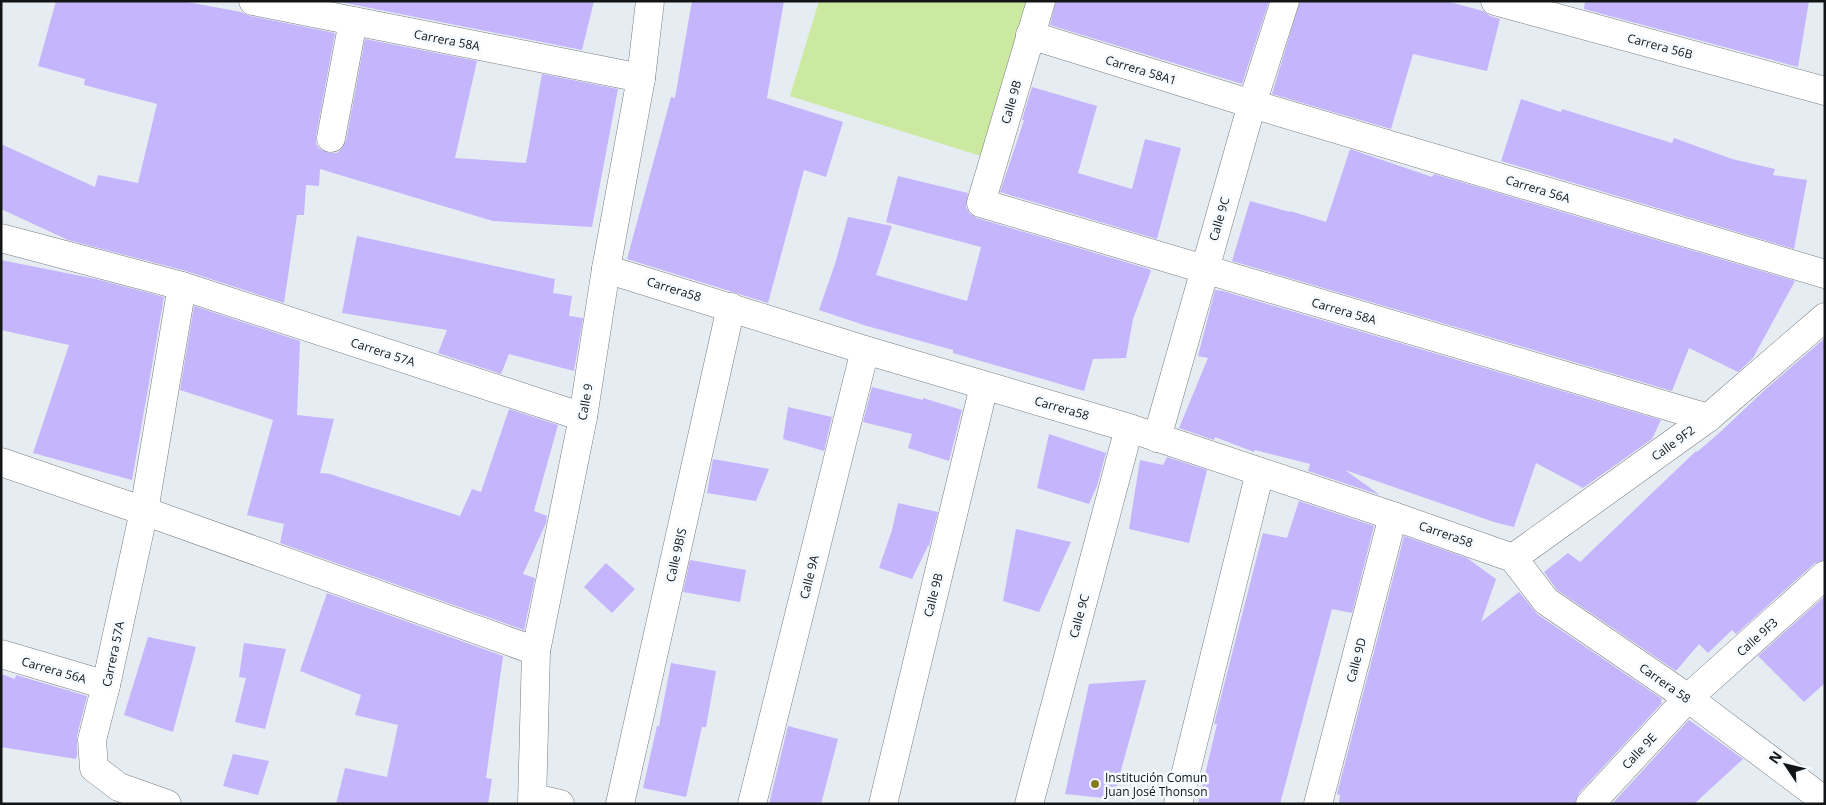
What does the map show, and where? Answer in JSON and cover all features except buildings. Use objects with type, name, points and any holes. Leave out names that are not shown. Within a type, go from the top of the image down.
[{"type":"street","name":"Carrera 58A","points":[[253,1],[641,78]]},
{"type":"street","name":"Calle 9","points":[[532,801],[536,651],[583,417],[606,269],[641,78],[650,1]]},
{"type":"street","name":"Calle 9B","points":[[981,203],[1041,1]]},
{"type":"street","name":"Calle 9C","points":[[1157,438],[1252,104],[1285,1]]},
{"type":"street","name":"Carrera 56B","points":[[1495,1],[1825,91]]},
{"type":"street","points":[[330,138],[352,21]]},
{"type":"street","name":"Carrera 58A1","points":[[1030,35],[1252,104]]},
{"type":"street","name":"Carrera 56A","points":[[1252,104],[1825,274]]},
{"type":"street","name":"Carrera 58A","points":[[981,203],[1708,418]]},
{"type":"street","name":"Carrera 57A","points":[[1,238],[182,286],[583,417]]},
{"type":"street","name":"Carrera58","points":[[606,269],[984,386],[1129,428],[1514,558]]},
{"type":"street","name":"Carrera 57A","points":[[167,804],[119,787],[94,768],[92,740],[144,511],[182,286]]},
{"type":"street","name":"Calle 9BIS","points":[[620,804],[731,307]]},
{"type":"street","name":"Calle 9F2","points":[[1514,558],[1708,418],[1825,317]]},
{"type":"street","name":"Calle 9A","points":[[752,804],[866,350]]},
{"type":"street","name":"Calle 9B","points":[[883,804],[984,386]]},
{"type":"street","name":"Calle 9C","points":[[1029,804],[1129,428]]},
{"type":"street","points":[[1,462],[536,651]]},
{"type":"street","points":[[1178,804],[1260,472]]},
{"type":"street","name":"Calle 9D","points":[[1318,804],[1393,516]]},
{"type":"street","name":"Carrera 58","points":[[1514,558],[1546,601],[1688,698],[1825,801]]},
{"type":"street","name":"Calle 9F3","points":[[1688,698],[1825,575]]},
{"type":"street","name":"Carrera 56A","points":[[1,654],[106,685]]},
{"type":"street","name":"Calle 9E","points":[[1590,804],[1688,698]]},
{"type":"street","points":[[532,801],[560,804]]},
{"type":"green space","points":[[819,1],[1029,1],[987,158],[790,96]]},
{"type":"place","name":"Institución Comun Juan José Thonson","points":[[1095,784]]}]
